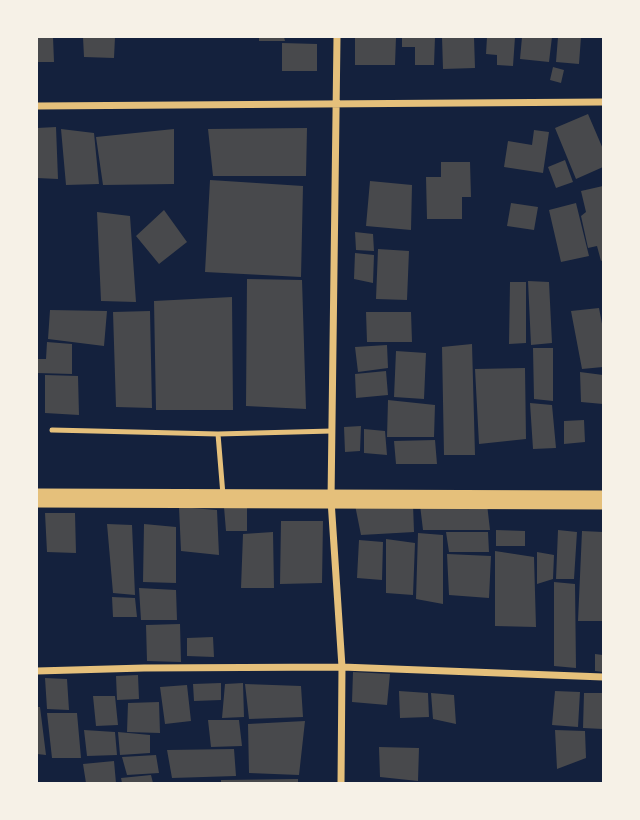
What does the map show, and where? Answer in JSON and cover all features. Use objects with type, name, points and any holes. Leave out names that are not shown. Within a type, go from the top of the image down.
[{"type":"highway","points":[[37,498],[603,500]]},
{"type":"street","points":[[337,37],[331,500],[342,667],[341,783]]},
{"type":"street","points":[[37,106],[603,102]]},
{"type":"street","points":[[37,671],[342,667],[603,677]]},
{"type":"lane","points":[[52,430],[218,434],[332,431]]},
{"type":"lane","points":[[218,434],[223,498]]},
{"type":"building","points":[[37,37],[53,37],[54,62],[37,62]]},
{"type":"building","points":[[83,37],[115,37],[114,58],[84,57]]},
{"type":"building","points":[[259,37],[284,37],[285,41],[259,41]]},
{"type":"building","points":[[355,37],[396,37],[395,65],[355,65]]},
{"type":"building","points":[[402,37],[435,37],[434,65],[415,65],[415,47],[402,47]]},
{"type":"building","points":[[442,37],[474,37],[475,68],[443,69]]},
{"type":"building","points":[[487,37],[515,37],[513,66],[497,65],[497,55],[486,54]]},
{"type":"building","points":[[522,37],[552,37],[549,62],[520,59]]},
{"type":"building","points":[[558,37],[581,37],[579,64],[556,62]]},
{"type":"building","points":[[282,43],[317,44],[317,71],[282,71]]},
{"type":"building","points":[[553,67],[564,70],[561,83],[550,80]]},
{"type":"building","points":[[588,114],[603,149],[603,167],[576,179],[555,128]]},
{"type":"building","points":[[56,127],[58,179],[37,178],[37,128]]},
{"type":"building","points":[[307,128],[306,176],[213,176],[208,129]]},
{"type":"building","points":[[61,129],[94,133],[99,184],[66,185]]},
{"type":"building","points":[[174,129],[174,184],[103,185],[96,137]]},
{"type":"building","points":[[534,130],[549,132],[543,173],[504,167],[508,141],[532,145]]},
{"type":"building","points":[[565,160],[573,182],[556,188],[548,167]]},
{"type":"building","points":[[441,162],[470,162],[471,197],[462,197],[462,219],[427,219],[426,177],[441,177]]},
{"type":"building","points":[[210,180],[303,186],[301,277],[205,272]]},
{"type":"building","points":[[370,181],[412,185],[411,230],[366,226]]},
{"type":"building","points":[[603,186],[601,261],[597,246],[588,248],[581,216],[586,212],[581,191]]},
{"type":"building","points":[[511,203],[538,207],[534,230],[507,226]]},
{"type":"building","points":[[576,203],[589,256],[561,262],[549,210]]},
{"type":"building","points":[[164,210],[187,242],[159,264],[136,236]]},
{"type":"building","points":[[97,212],[130,216],[136,302],[101,301]]},
{"type":"building","points":[[355,232],[373,234],[374,251],[356,250]]},
{"type":"building","points":[[378,249],[409,251],[407,300],[376,299]]},
{"type":"building","points":[[355,253],[374,255],[373,283],[354,279]]},
{"type":"building","points":[[247,279],[302,280],[306,409],[246,406]]},
{"type":"building","points":[[528,281],[549,282],[552,343],[531,345]]},
{"type":"building","points":[[510,282],[526,282],[526,343],[509,344]]},
{"type":"building","points":[[232,297],[233,410],[156,410],[154,301]]},
{"type":"building","points":[[599,308],[603,329],[603,367],[582,369],[571,311]]},
{"type":"building","points":[[50,310],[107,311],[104,346],[48,339]]},
{"type":"building","points":[[150,311],[152,408],[116,407],[113,312]]},
{"type":"building","points":[[366,312],[411,312],[412,342],[367,342]]},
{"type":"building","points":[[47,342],[72,344],[72,374],[37,373],[37,359],[46,359]]},
{"type":"building","points":[[472,344],[475,455],[444,455],[442,347]]},
{"type":"building","points":[[387,345],[388,368],[358,372],[355,347]]},
{"type":"building","points":[[533,348],[553,348],[553,401],[534,399]]},
{"type":"building","points":[[396,351],[426,353],[424,399],[394,397]]},
{"type":"building","points":[[525,368],[526,439],[479,444],[475,369]]},
{"type":"building","points":[[386,371],[388,395],[356,398],[355,374]]},
{"type":"building","points":[[580,372],[603,375],[603,404],[581,402]]},
{"type":"building","points":[[45,375],[78,376],[79,415],[45,413]]},
{"type":"building","points":[[388,400],[435,405],[434,437],[387,437]]},
{"type":"building","points":[[530,403],[552,405],[556,448],[533,449]]},
{"type":"building","points":[[584,420],[585,442],[564,444],[564,421]]},
{"type":"building","points":[[361,426],[360,451],[345,452],[344,427]]},
{"type":"building","points":[[364,429],[385,431],[387,455],[364,453]]},
{"type":"building","points":[[435,440],[437,464],[396,464],[394,441]]},
{"type":"building","points":[[413,504],[414,532],[361,535],[355,505]]},
{"type":"building","points":[[487,504],[490,530],[423,530],[420,505]]},
{"type":"building","points":[[179,507],[217,510],[219,555],[181,551]]},
{"type":"building","points":[[224,507],[247,507],[247,531],[226,531]]},
{"type":"building","points":[[45,513],[75,513],[76,553],[47,552]]},
{"type":"building","points":[[281,521],[323,521],[322,583],[280,584]]},
{"type":"building","points":[[107,524],[132,525],[135,595],[113,593]]},
{"type":"building","points":[[144,524],[176,527],[176,583],[143,582]]},
{"type":"building","points":[[496,530],[525,531],[525,546],[496,546]]},
{"type":"building","points":[[558,530],[577,532],[574,579],[556,579]]},
{"type":"building","points":[[582,531],[603,532],[603,621],[578,621]]},
{"type":"building","points":[[273,532],[274,588],[241,588],[243,534]]},
{"type":"building","points":[[446,532],[488,532],[489,552],[449,552]]},
{"type":"building","points":[[418,533],[443,535],[443,604],[416,599]]},
{"type":"building","points":[[386,539],[415,543],[413,595],[386,593]]},
{"type":"building","points":[[359,540],[383,542],[382,580],[357,578]]},
{"type":"building","points":[[495,551],[534,557],[536,627],[495,626]]},
{"type":"building","points":[[537,552],[554,555],[553,579],[537,584]]},
{"type":"building","points":[[447,554],[491,556],[489,598],[449,595]]},
{"type":"building","points":[[554,582],[575,584],[576,668],[554,666]]},
{"type":"building","points":[[139,588],[176,590],[177,620],[141,620]]},
{"type":"building","points":[[112,597],[135,598],[137,617],[113,617]]},
{"type":"building","points":[[180,624],[181,662],[147,661],[146,625]]},
{"type":"building","points":[[213,637],[214,657],[187,656],[187,638]]},
{"type":"building","points":[[595,654],[603,655],[603,672],[595,671]]},
{"type":"building","points":[[353,672],[390,674],[387,705],[352,702]]},
{"type":"building","points":[[138,675],[139,699],[117,700],[116,676]]},
{"type":"building","points":[[45,678],[67,679],[69,710],[47,709]]},
{"type":"building","points":[[221,683],[221,700],[194,701],[193,684]]},
{"type":"building","points":[[243,683],[244,717],[222,718],[225,684]]},
{"type":"building","points":[[245,684],[301,686],[303,717],[249,719]]},
{"type":"building","points":[[187,685],[191,721],[165,724],[160,687]]},
{"type":"building","points":[[399,691],[428,693],[429,717],[400,718]]},
{"type":"building","points":[[555,691],[580,692],[578,727],[552,725]]},
{"type":"building","points":[[431,693],[454,695],[456,724],[433,719]]},
{"type":"building","points":[[584,693],[603,693],[603,729],[583,728]]},
{"type":"building","points":[[93,696],[115,696],[118,725],[96,726]]},
{"type":"building","points":[[159,702],[160,733],[127,732],[128,703]]},
{"type":"building","points":[[37,707],[40,707],[46,755],[37,754]]},
{"type":"building","points":[[47,713],[77,713],[81,758],[52,758]]},
{"type":"building","points":[[208,720],[239,720],[242,746],[211,747]]},
{"type":"building","points":[[305,721],[299,775],[249,773],[248,724]]},
{"type":"building","points":[[84,730],[115,732],[117,755],[87,756]]},
{"type":"building","points":[[555,730],[585,731],[586,758],[557,769]]},
{"type":"building","points":[[118,732],[150,735],[150,753],[120,755]]},
{"type":"building","points":[[379,747],[419,748],[418,781],[380,777]]},
{"type":"building","points":[[234,749],[236,776],[172,778],[167,750]]},
{"type":"building","points":[[156,755],[159,773],[127,775],[122,757]]},
{"type":"building","points":[[114,761],[116,783],[86,783],[83,764]]},
{"type":"building","points":[[151,775],[153,783],[122,783],[121,778]]},
{"type":"building","points":[[298,779],[298,783],[221,783],[221,780]]}]
